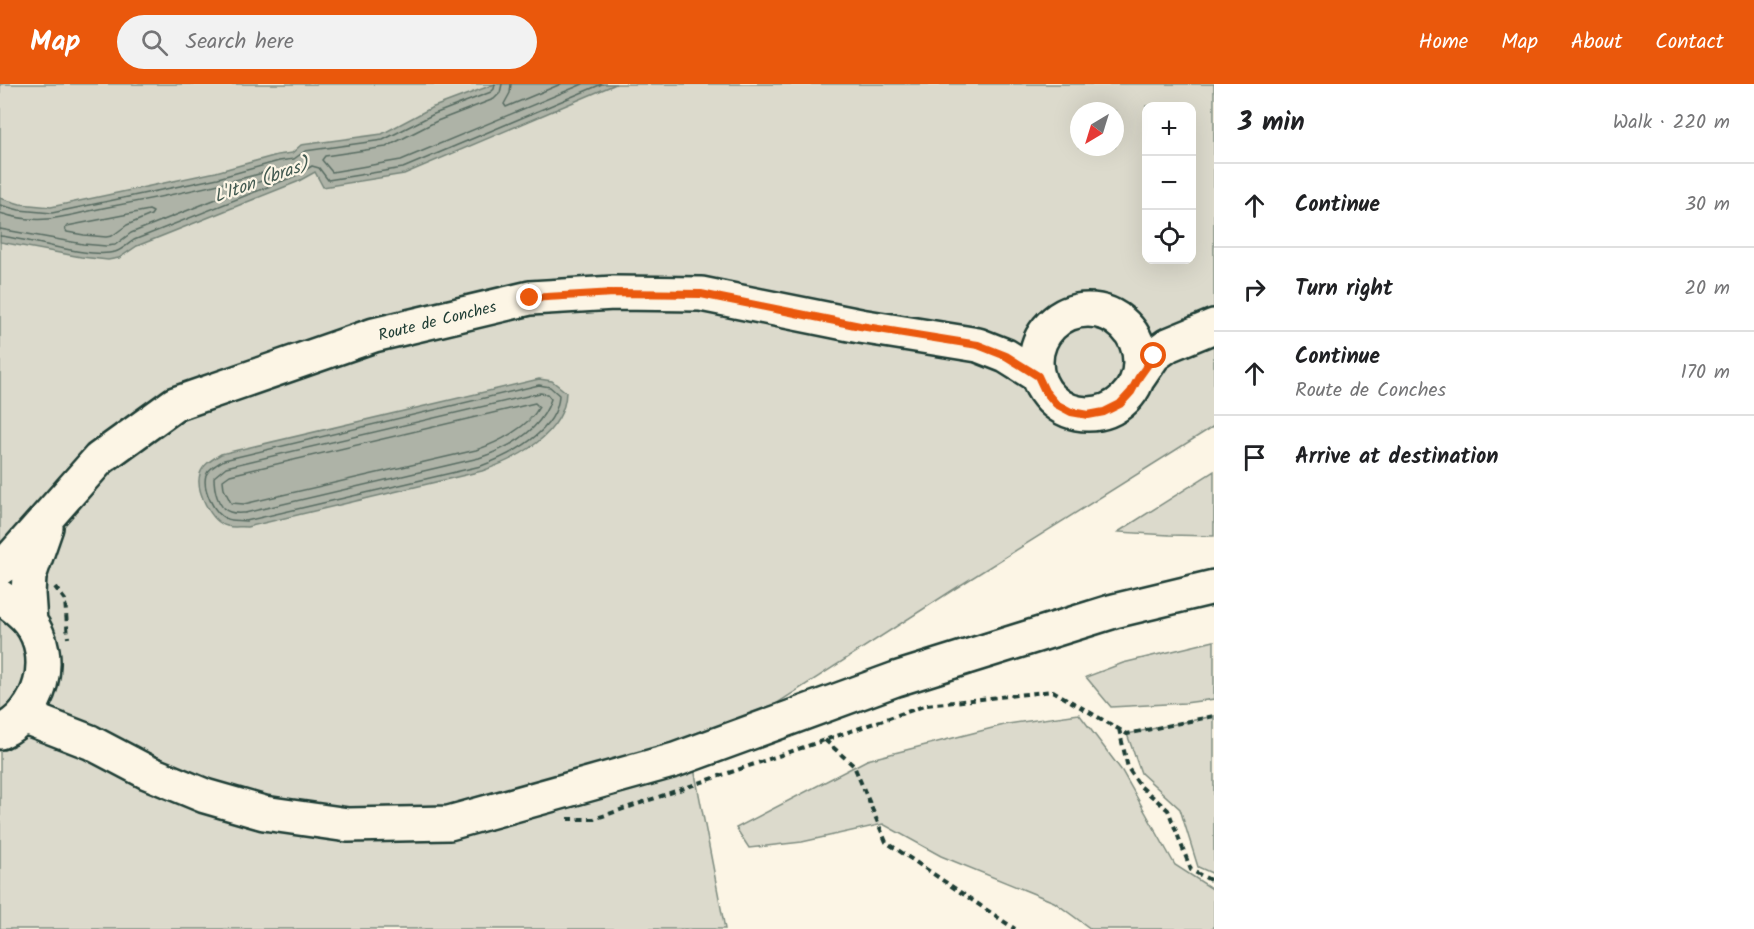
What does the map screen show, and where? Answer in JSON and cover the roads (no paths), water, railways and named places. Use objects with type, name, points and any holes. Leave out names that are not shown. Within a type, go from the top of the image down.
[{"type":"main road","name":"Route de Conches","points":[[0,568],[99,459],[175,404],[374,335],[530,298],[614,293],[701,294],[860,326],[978,345],[1006,356],[1038,376]]},
{"type":"main road","points":[[1125,325],[1140,327],[1176,322],[1214,307]]},
{"type":"main road","points":[[1139,377],[1140,358],[1136,340],[1125,325],[1111,315],[1097,311],[1083,310],[1057,321],[1047,331],[1037,352],[1038,376],[1045,391],[1056,404],[1071,412],[1088,415],[1104,412],[1120,404],[1131,392],[1154,356],[1168,345],[1214,326]]},
{"type":"main road","name":"Route de Conches","points":[[978,345],[1019,340],[1047,331]]},
{"type":"main road","name":"Route de Conches","points":[[30,622],[29,576],[52,511]]},
{"type":"main road","points":[[0,597],[15,606],[30,622],[40,642],[43,660],[41,680],[36,696],[11,724],[90,742],[147,772],[205,796],[264,813],[348,825],[449,823],[675,760],[897,679],[1114,611],[1214,587]]},
{"type":"main road","points":[[41,680],[52,698],[90,742]]},
{"type":"water","name":"L'Iton (bras)","points":[[495,84],[616,84],[404,174],[323,187],[315,172],[297,182],[137,246],[119,258],[108,260],[81,257],[0,242],[0,198],[20,204],[51,207],[216,172],[292,153],[301,145],[382,134],[431,108]]},
{"type":"water","points":[[539,379],[552,381],[566,392],[564,407],[557,420],[537,443],[524,452],[482,471],[247,527],[229,527],[221,523],[210,512],[202,496],[199,481],[201,470],[221,454]]}]
